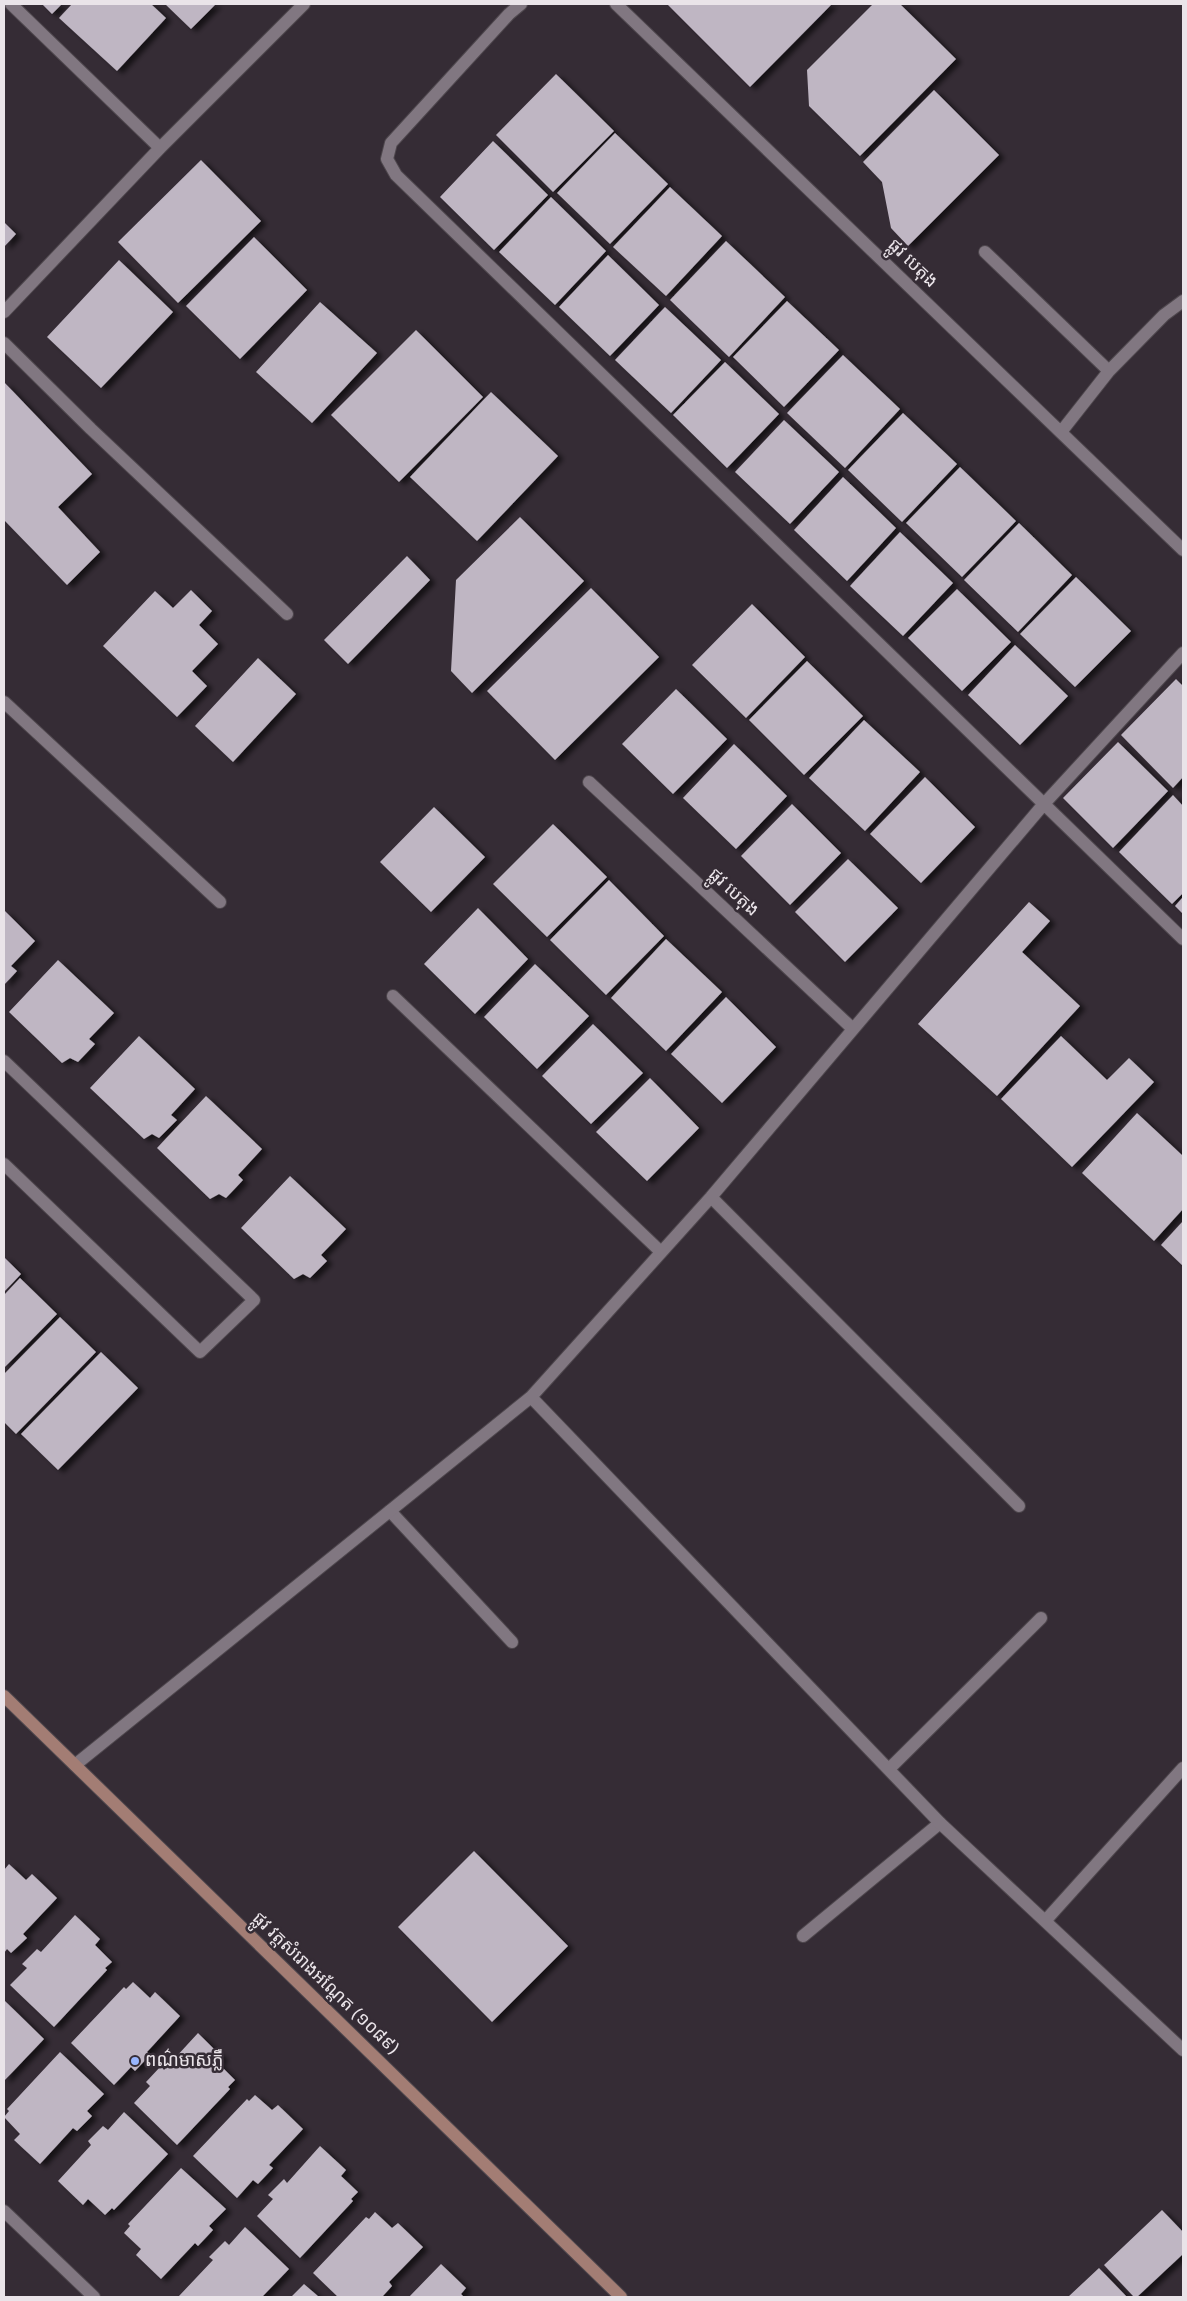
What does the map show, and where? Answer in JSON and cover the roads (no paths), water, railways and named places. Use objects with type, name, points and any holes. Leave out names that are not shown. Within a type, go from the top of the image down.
[{"type":"main road","name":"ផ្លូវ វត្តសំរោងអណ្ដែត (១០៨៩)","points":[[4,1696],[621,2297]]},
{"type":"street","points":[[11,4],[160,148]]},
{"type":"street","points":[[4,312],[160,148],[304,4]]},
{"type":"street","points":[[500,4],[509,14]]},
{"type":"street","points":[[521,4],[509,14],[391,143],[387,159],[396,175],[1183,940]]},
{"type":"street","name":"ផ្លូវ បេតុង","points":[[616,4],[1183,550]]},
{"type":"street","points":[[985,252],[1109,370]]},
{"type":"street","points":[[1061,432],[1109,370],[1164,315],[1183,300]]},
{"type":"street","points":[[4,343],[91,429],[287,614]]},
{"type":"street","points":[[74,1765],[531,1397],[711,1197],[1043,805],[1183,653]]},
{"type":"street","points":[[4,702],[220,902]]},
{"type":"street","name":"ផ្លូវ បេតុង","points":[[589,782],[853,1029]]},
{"type":"street","points":[[393,996],[661,1252]]},
{"type":"street","points":[[4,1061],[254,1300],[200,1352],[4,1164]]},
{"type":"street","points":[[711,1197],[1019,1506]]},
{"type":"street","points":[[531,1397],[940,1823],[1183,2050]]},
{"type":"street","points":[[390,1511],[512,1642]]},
{"type":"street","points":[[889,1769],[1041,1618]]},
{"type":"street","points":[[1046,1920],[1183,1768]]},
{"type":"street","points":[[802,1936],[940,1823]]},
{"type":"street","points":[[4,2211],[94,2297]]},
{"type":"place","name":"ពណ៌មាសភ្លឺ","points":[[135,2061]]}]
